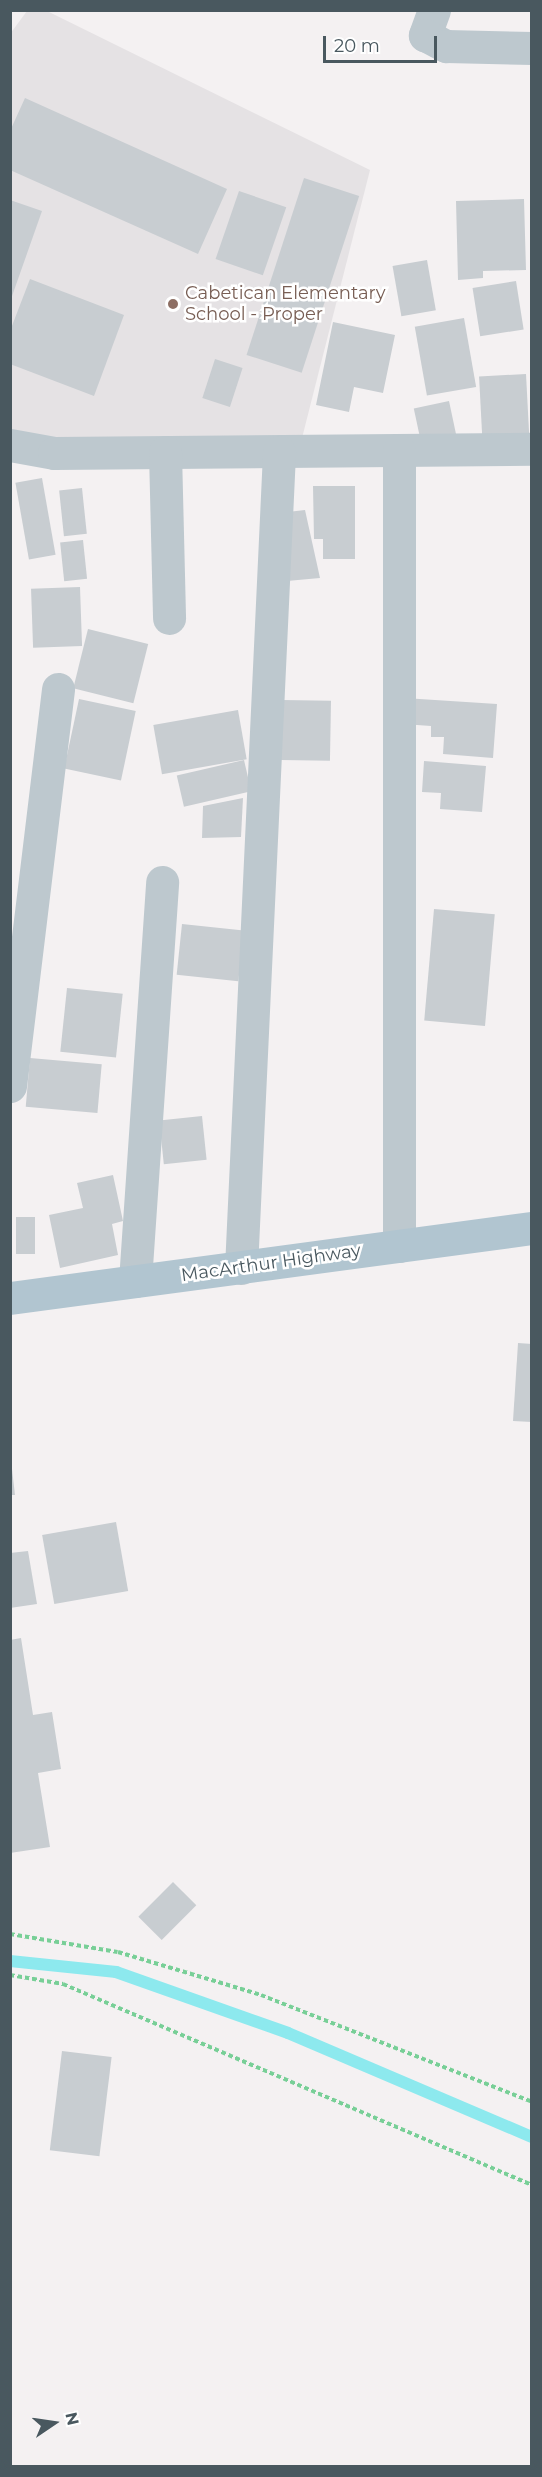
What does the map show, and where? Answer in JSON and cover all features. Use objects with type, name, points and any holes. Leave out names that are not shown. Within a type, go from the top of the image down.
[{"type":"main road","name":"MacArthur Highway","points":[[10,1298],[531,1228]]},
{"type":"street","points":[[434,10],[425,34],[446,46],[531,48]]},
{"type":"street","points":[[10,445],[54,453],[531,449]]},
{"type":"street","points":[[399,450],[399,1246]]},
{"type":"street","points":[[165,452],[169,618]]},
{"type":"street","points":[[241,1268],[279,452]]},
{"type":"street","points":[[10,1086],[58,689]]},
{"type":"street","points":[[135,1281],[162,882]]},
{"type":"path","points":[[10,1934],[118,1952],[261,1995],[531,2102]]},
{"type":"path","points":[[10,1975],[63,1984],[531,2185]]},
{"type":"shaded area","name":"Cabetican Elementary School - Proper","points":[[27,11],[47,11],[370,170],[301,442],[11,438],[10,34]]},
{"type":"building","points":[[25,98],[227,189],[198,254],[10,170],[10,131]]},
{"type":"building","points":[[304,178],[359,196],[302,373],[247,355]]},
{"type":"building","points":[[239,191],[286,207],[263,275],[216,259]]},
{"type":"building","points":[[524,199],[526,270],[483,271],[483,278],[458,280],[456,201]]},
{"type":"building","points":[[10,200],[42,211],[11,299],[10,299]]},
{"type":"building","points":[[427,260],[436,310],[401,316],[393,266]]},
{"type":"building","points":[[30,279],[124,315],[94,396],[10,364],[10,331]]},
{"type":"building","points":[[516,281],[524,329],[480,336],[473,288]]},
{"type":"building","points":[[464,318],[476,387],[427,396],[415,327]]},
{"type":"building","points":[[333,322],[395,335],[383,393],[354,387],[349,412],[316,405]]},
{"type":"building","points":[[215,359],[243,368],[230,407],[202,398]]},
{"type":"building","points":[[526,374],[529,440],[483,442],[479,376]]},
{"type":"building","points":[[449,401],[457,440],[422,448],[414,408]]},
{"type":"building","points":[[42,478],[56,555],[29,560],[15,483]]},
{"type":"building","points":[[313,486],[355,486],[355,559],[323,559],[323,539],[314,539]]},
{"type":"building","points":[[82,488],[87,534],[64,536],[59,490]]},
{"type":"building","points":[[305,510],[320,578],[287,581],[279,513]]},
{"type":"building","points":[[83,540],[87,579],[64,581],[60,542]]},
{"type":"building","points":[[80,587],[82,646],[33,648],[31,589]]},
{"type":"building","points":[[88,629],[148,644],[133,703],[73,688]]},
{"type":"building","points":[[404,698],[497,704],[493,758],[443,754],[444,737],[431,737],[431,726],[403,724]]},
{"type":"building","points":[[79,699],[136,711],[121,781],[64,768]]},
{"type":"building","points":[[282,700],[331,701],[330,761],[281,760]]},
{"type":"building","points":[[238,710],[247,759],[162,774],[153,725]]},
{"type":"building","points":[[244,760],[251,791],[184,807],[177,776]]},
{"type":"building","points":[[424,761],[486,766],[482,812],[440,809],[441,793],[422,792]]},
{"type":"building","points":[[243,798],[241,837],[202,838],[203,806]]},
{"type":"building","points":[[434,909],[495,914],[485,1026],[424,1021]]},
{"type":"building","points":[[182,924],[244,930],[238,981],[177,975]]},
{"type":"building","points":[[67,988],[123,994],[116,1058],[60,1052]]},
{"type":"building","points":[[30,1058],[102,1064],[97,1113],[26,1107]]},
{"type":"building","points":[[202,1116],[207,1160],[164,1164],[159,1120]]},
{"type":"building","points":[[113,1175],[123,1221],[112,1224],[118,1255],[60,1268],[49,1215],[83,1208],[77,1183]]},
{"type":"building","points":[[16,1217],[35,1217],[35,1254],[16,1254]]},
{"type":"building","points":[[518,1343],[532,1344],[532,1422],[513,1421]]},
{"type":"building","points":[[12,1469],[15,1495],[10,1495],[10,1470]]},
{"type":"building","points":[[116,1522],[128,1591],[54,1604],[42,1535]]},
{"type":"building","points":[[28,1551],[37,1604],[10,1608],[10,1553]]},
{"type":"building","points":[[21,1638],[33,1715],[52,1712],[61,1769],[38,1773],[50,1847],[10,1853],[10,1640]]},
{"type":"building","points":[[173,1882],[196,1905],[162,1940],[138,1917]]},
{"type":"building","points":[[62,2051],[112,2057],[99,2156],[50,2150]]},
{"type":"waterway","points":[[10,1961],[116,1972],[288,2033],[532,2137]]},
{"type":"place","name":"Cabetican Elementary School - Proper","points":[[173,304]]}]
